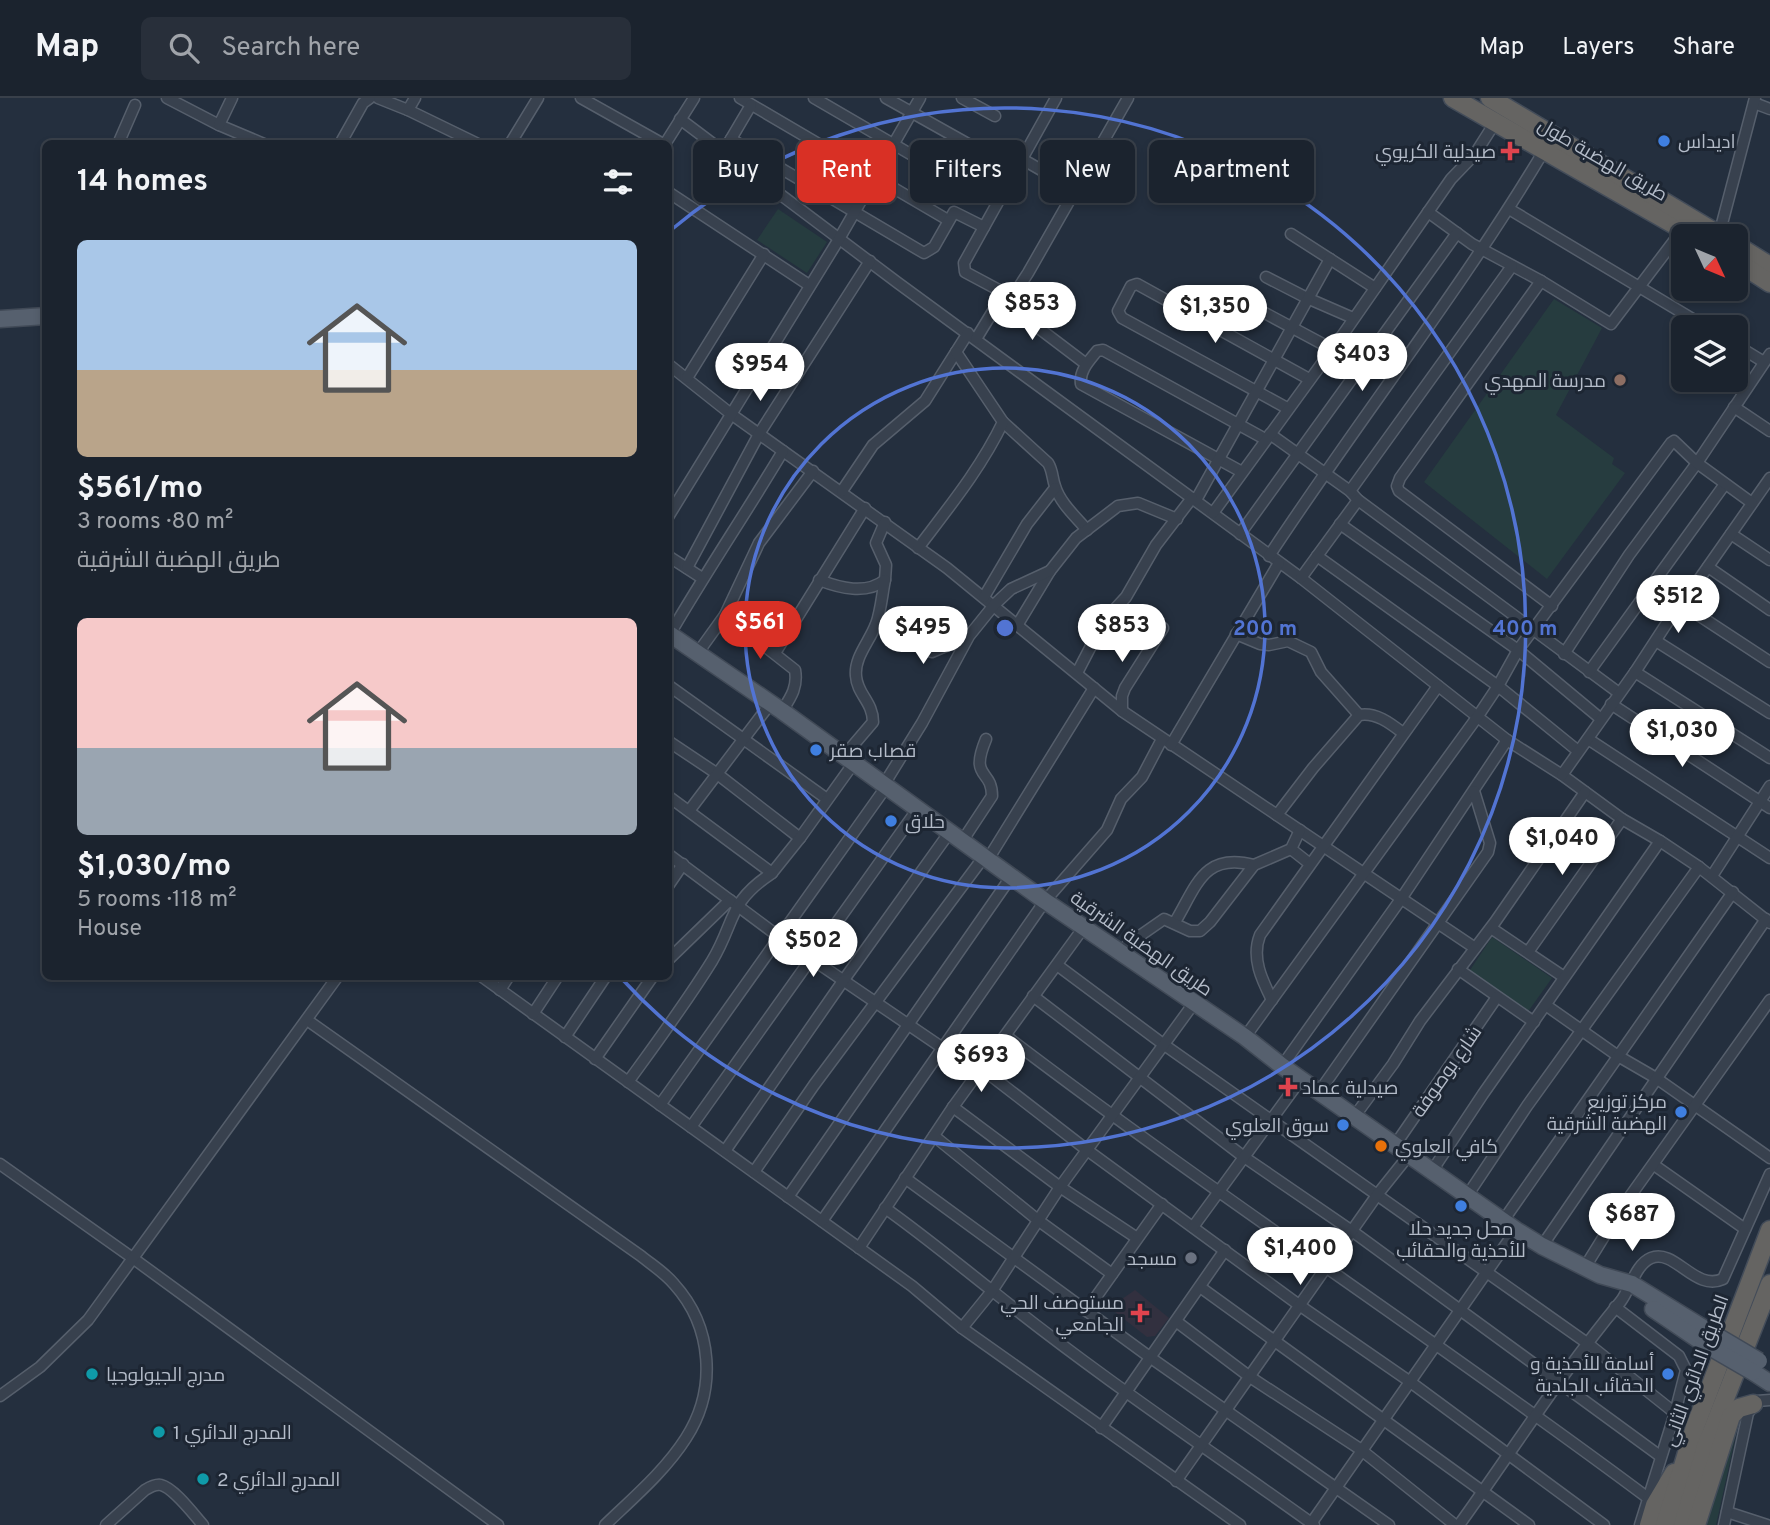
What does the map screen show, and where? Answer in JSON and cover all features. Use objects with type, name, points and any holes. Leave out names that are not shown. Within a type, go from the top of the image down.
[{"type":"highway","name":"طريق الهضبة طول","points":[[1453,98],[1674,224]]},
{"type":"highway","name":"طريق الهضبة طول","points":[[1490,98],[1700,224]]},
{"type":"highway","points":[[1748,252],[1770,266]]},
{"type":"highway","points":[[1748,269],[1770,283]]},
{"type":"highway","name":"الطريق الدائري الثاني","points":[[1665,1525],[1726,1343],[1770,1230]]},
{"type":"highway","name":"الطريق الدائري الثاني","points":[[1683,1525],[1706,1447],[1770,1284]]},
{"type":"highway","points":[[1696,1525],[1731,1416],[1739,1408],[1761,1402]]},
{"type":"highway","points":[[1649,1525],[1655,1505],[1667,1482],[1686,1456]]},
{"type":"main road","points":[[0,319],[42,316]]},
{"type":"main road","name":"طريق الهضبة الشرقية","points":[[672,636],[776,707],[1010,877],[1245,1037],[1301,1080],[1466,1196],[1542,1245],[1630,1288],[1707,1338],[1761,1367],[1770,1383]]},
{"type":"street","points":[[219,125],[232,98]]},
{"type":"street","points":[[342,140],[363,103],[370,98]]},
{"type":"street","points":[[378,98],[470,140]]},
{"type":"street","points":[[408,110],[415,98]]},
{"type":"street","points":[[512,140],[538,98]]},
{"type":"street","points":[[581,98],[657,140]]},
{"type":"street","points":[[667,140],[694,98]]},
{"type":"street","points":[[740,98],[811,140]]},
{"type":"street","points":[[814,98],[885,140]]},
{"type":"street","points":[[886,98],[960,140]]},
{"type":"street","points":[[896,140],[920,98]]},
{"type":"street","points":[[962,98],[995,116]]},
{"type":"street","points":[[1026,152],[1056,98]]},
{"type":"street","points":[[1104,140],[1128,98]]},
{"type":"street","points":[[171,99],[219,125],[255,140]]},
{"type":"street","points":[[1723,224],[1754,101],[1770,109]]},
{"type":"street","points":[[120,140],[135,105]]},
{"type":"street","points":[[751,105],[731,139],[924,253],[934,247],[954,212],[984,227]]},
{"type":"street","points":[[680,119],[707,140]]},
{"type":"street","points":[[1213,513],[1427,212],[1451,179],[1475,154],[1496,121]]},
{"type":"street","points":[[1269,556],[1324,472],[1483,249],[1545,149]]},
{"type":"street","points":[[896,190],[948,220]]},
{"type":"street","points":[[672,195],[809,285]]},
{"type":"street","points":[[783,197],[1301,578],[1507,740],[1562,775],[1622,819],[1712,876],[1768,921],[1542,1245]]},
{"type":"street","points":[[672,510],[859,203]]},
{"type":"street","points":[[997,203],[964,263],[965,272],[1009,294],[1024,317],[1086,364]]},
{"type":"street","points":[[842,491],[873,445],[925,401],[956,352],[1009,294],[1068,203]]},
{"type":"street","points":[[1508,209],[1686,315]]},
{"type":"street","points":[[1427,212],[1512,267],[1541,281],[1611,324],[1671,253]]},
{"type":"street","points":[[1240,534],[1457,233]]},
{"type":"street","points":[[1290,234],[1375,288]]},
{"type":"street","points":[[687,378],[764,254]]},
{"type":"street","points":[[1076,673],[1104,621],[1126,597],[1156,545],[1194,499],[1330,259]]},
{"type":"street","points":[[687,568],[758,434],[870,261]]},
{"type":"street","points":[[1350,491],[1512,267]]},
{"type":"street","points":[[1266,277],[1353,318]]},
{"type":"street","points":[[1541,281],[1396,486],[1474,549],[1552,606]]},
{"type":"street","points":[[1287,408],[1122,318],[1118,310],[1131,286],[1137,284],[1309,379]]},
{"type":"street","points":[[1248,304],[1332,349]]},
{"type":"street","points":[[1241,472],[1081,384],[1086,364],[1097,351],[1103,350],[1298,454],[1619,693]]},
{"type":"street","points":[[1563,653],[1629,555],[1697,463],[1767,358],[1748,350]]},
{"type":"street","points":[[956,352],[1003,422],[1048,463],[1053,472],[1055,488],[1063,502],[1087,530]]},
{"type":"street","points":[[672,367],[758,434],[885,522],[984,597],[1122,711],[1475,948]]},
{"type":"street","points":[[1734,407],[1770,431]]},
{"type":"street","points":[[918,548],[970,477],[1003,422]]},
{"type":"street","points":[[1245,1037],[1478,716],[1518,650],[1671,443],[1674,441],[1697,463],[1752,503]]},
{"type":"street","points":[[672,629],[783,451]]},
{"type":"street","points":[[697,654],[724,615],[759,543],[813,471]]},
{"type":"street","points":[[1562,775],[1770,478]]},
{"type":"street","points":[[1589,672],[1724,484]]},
{"type":"street","points":[[984,597],[1027,524],[1055,488]]},
{"type":"street","points":[[1301,578],[1358,500]]},
{"type":"street","points":[[1018,624],[1050,570],[1076,538],[1118,506],[1138,503],[1177,519]]},
{"type":"street","points":[[775,653],[865,508]]},
{"type":"street","points":[[672,956],[752,886],[772,873],[827,799],[873,722],[872,708],[858,685],[855,674],[860,656],[876,625],[885,580],[887,565],[876,543],[885,522]]},
{"type":"street","points":[[1340,524],[1518,650],[1601,719]]},
{"type":"street","points":[[1731,534],[1770,561]]},
{"type":"street","points":[[1317,556],[1498,686],[1578,751]]},
{"type":"street","points":[[672,559],[702,578]]},
{"type":"street","points":[[822,1221],[1045,901],[1107,830],[1121,799],[1142,776],[1166,742],[1279,563]]},
{"type":"street","points":[[1707,568],[1770,610]]},
{"type":"street","points":[[660,1105],[885,786],[969,636],[1011,589],[1050,570]]},
{"type":"street","points":[[819,580],[842,589],[878,585],[885,580]]},
{"type":"street","points":[[1680,603],[1770,662]]},
{"type":"street","points":[[689,811],[743,739],[797,682],[795,670],[724,615]]},
{"type":"street","points":[[876,625],[897,625],[932,652],[969,636]]},
{"type":"street","points":[[1122,711],[1125,688],[1163,628]]},
{"type":"street","points":[[1236,634],[1260,644],[1288,641],[1311,652],[1321,672],[1359,715],[1386,720],[1403,733]]},
{"type":"street","points":[[1656,641],[1770,713]]},
{"type":"street","points":[[1635,671],[1770,758]]},
{"type":"street","points":[[1272,1000],[1259,970],[1257,943],[1268,923],[1438,686]]},
{"type":"street","points":[[672,688],[827,799]]},
{"type":"street","points":[[754,1172],[814,1085],[985,859],[1094,688]]},
{"type":"street","points":[[1611,705],[1770,808]]},
{"type":"street","points":[[1277,815],[1359,715]]},
{"type":"street","points":[[1588,738],[1770,858]]},
{"type":"street","points":[[725,1152],[843,981],[955,838],[992,796],[992,787],[979,768],[978,759],[986,739]]},
{"type":"street","points":[[1282,1066],[1401,898],[1507,740]]},
{"type":"street","points":[[672,744],[716,773],[800,838]]},
{"type":"street","points":[[1712,876],[1770,786]]},
{"type":"street","points":[[1319,1092],[1490,848],[1474,790]]},
{"type":"street","points":[[1354,1117],[1393,1065],[1420,1021],[1491,928],[1585,792]]},
{"type":"street","points":[[672,799],[772,873]]},
{"type":"street","points":[[691,1127],[917,810]]},
{"type":"street","points":[[1528,952],[1622,819]]},
{"type":"street","points":[[1123,953],[1132,937],[1143,934],[1161,919],[1175,922],[1190,931],[1200,931],[1254,865],[1291,849],[1300,830]]},
{"type":"street","points":[[1432,1171],[1660,841]]},
{"type":"street","points":[[1291,849],[1310,864]]},
{"type":"street","points":[[672,857],[811,959],[943,1049],[980,1070],[1299,1306],[1409,1381],[1604,1525]]},
{"type":"street","points":[[1175,922],[1209,869],[1219,863],[1236,860],[1254,865]]},
{"type":"street","points":[[672,880],[683,864]]},
{"type":"street","points":[[1466,1196],[1699,867]]},
{"type":"street","points":[[788,1197],[1010,877]]},
{"type":"street","points":[[886,1208],[1126,1391],[1312,1524],[1360,1450],[1485,1272],[1510,1225],[1619,1056],[1733,892]]},
{"type":"street","points":[[628,1082],[713,958],[733,902]]},
{"type":"street","points":[[859,1248],[953,1107],[1084,927]]},
{"type":"street","points":[[1491,928],[1564,977]]},
{"type":"street","points":[[1057,965],[1163,1044],[1587,1343],[1675,1413]]},
{"type":"street","points":[[1458,970],[1534,1022]]},
{"type":"street","points":[[0,1396],[40,1367],[73,1336],[134,1259],[336,980]]},
{"type":"street","points":[[486,980],[912,1286],[961,1328],[1240,1525]]},
{"type":"street","points":[[500,990],[506,980]]},
{"type":"street","points":[[533,1014],[555,980]]},
{"type":"street","points":[[565,1037],[603,980]]},
{"type":"street","points":[[596,1059],[650,980]]},
{"type":"street","points":[[1033,996],[1244,1157],[1352,1231],[1660,1456]]},
{"type":"street","name":"شارع بوصوفة","points":[[1176,1480],[1377,1195],[1497,998]]},
{"type":"street","points":[[1600,1274],[1621,1209],[1770,1000]]},
{"type":"street","points":[[961,1328],[992,1291],[1060,1187],[1194,1003]]},
{"type":"street","points":[[1547,1006],[1770,1158]]},
{"type":"street","points":[[307,1020],[641,1256],[676,1285],[695,1314],[706,1353],[708,1381],[696,1420],[677,1451],[605,1525]]},
{"type":"street","points":[[1006,1036],[1112,1117],[1436,1343],[1648,1498]]},
{"type":"street","points":[[1193,1227],[1301,1080]]},
{"type":"street","points":[[953,1107],[1060,1187],[1137,1238]]},
{"type":"street","points":[[934,1136],[1039,1221],[1112,1274]]},
{"type":"street","points":[[0,1164],[498,1525]]},
{"type":"street","points":[[1654,1164],[1745,1229]]},
{"type":"street","points":[[1177,1322],[1250,1377],[1360,1450],[1457,1525],[1535,1414],[1630,1288],[1643,1264],[1658,1257],[1668,1259],[1707,1282],[1716,1283],[1723,1279],[1728,1273],[1770,1174]]},
{"type":"street","points":[[905,1178],[1150,1358],[1389,1525]]},
{"type":"street","points":[[1086,1311],[1162,1204]]},
{"type":"street","points":[[1101,1428],[1225,1250]]},
{"type":"street","points":[[1200,1287],[1529,1525]]},
{"type":"street","points":[[1615,1307],[1683,1360],[1686,1370],[1640,1525]]},
{"type":"street","points":[[1724,1525],[1742,1434],[1761,1402]]},
{"type":"street","points":[[106,1525],[145,1490],[161,1485],[172,1491],[203,1525]]},
{"type":"street","points":[[1727,1512],[1767,1525]]},
{"type":"shaded area","name":"مستوصف الحي الجامعي","points":[[1135,1290],[1169,1318],[1155,1336],[1147,1337],[1110,1308],[1118,1297],[1122,1299]]},
{"type":"green space","points":[[778,209],[827,242],[807,273],[757,240]]},
{"type":"green space","points":[[1554,299],[1602,328],[1556,415],[1614,458],[1612,464],[1625,473],[1547,579],[1424,482]]},
{"type":"green space","points":[[1492,937],[1552,978],[1527,1013],[1468,973]]},
{"type":"green space","points":[[1740,1416],[1716,1525],[1702,1525]]},
{"type":"place","name":"اديداس","points":[[1664,141]]},
{"type":"place","name":"صيدلية الكريوي","points":[[1510,151]]},
{"type":"place","name":"مدرسة المهدي","points":[[1620,380]]},
{"type":"place","name":"قصاب صقر","points":[[816,750]]},
{"type":"place","name":"حلاق","points":[[891,821]]},
{"type":"place","name":"صيدلية عماد","points":[[1288,1087]]},
{"type":"place","name":"مركز توزيع الهضبة الشرقية","points":[[1681,1112]]},
{"type":"place","name":"سوق العلوي","points":[[1343,1125]]},
{"type":"place","name":"كافي العلوي","points":[[1381,1146]]},
{"type":"place","name":"محل جديد حلا للأحذية والحقائب","points":[[1461,1206]]},
{"type":"place","name":"مسجد","points":[[1191,1258]]},
{"type":"place","name":"مستوصف الحي الجامعي","points":[[1140,1313]]},
{"type":"place","name":"مدرج الجيولوجيا","points":[[92,1374]]},
{"type":"place","name":"أسامة للأحذية و الحقائب الجلدية","points":[[1668,1374]]},
{"type":"place","name":"المدرج الدائري 1","points":[[159,1432]]},
{"type":"place","name":"المدرج الدائري 2","points":[[203,1479]]}]
